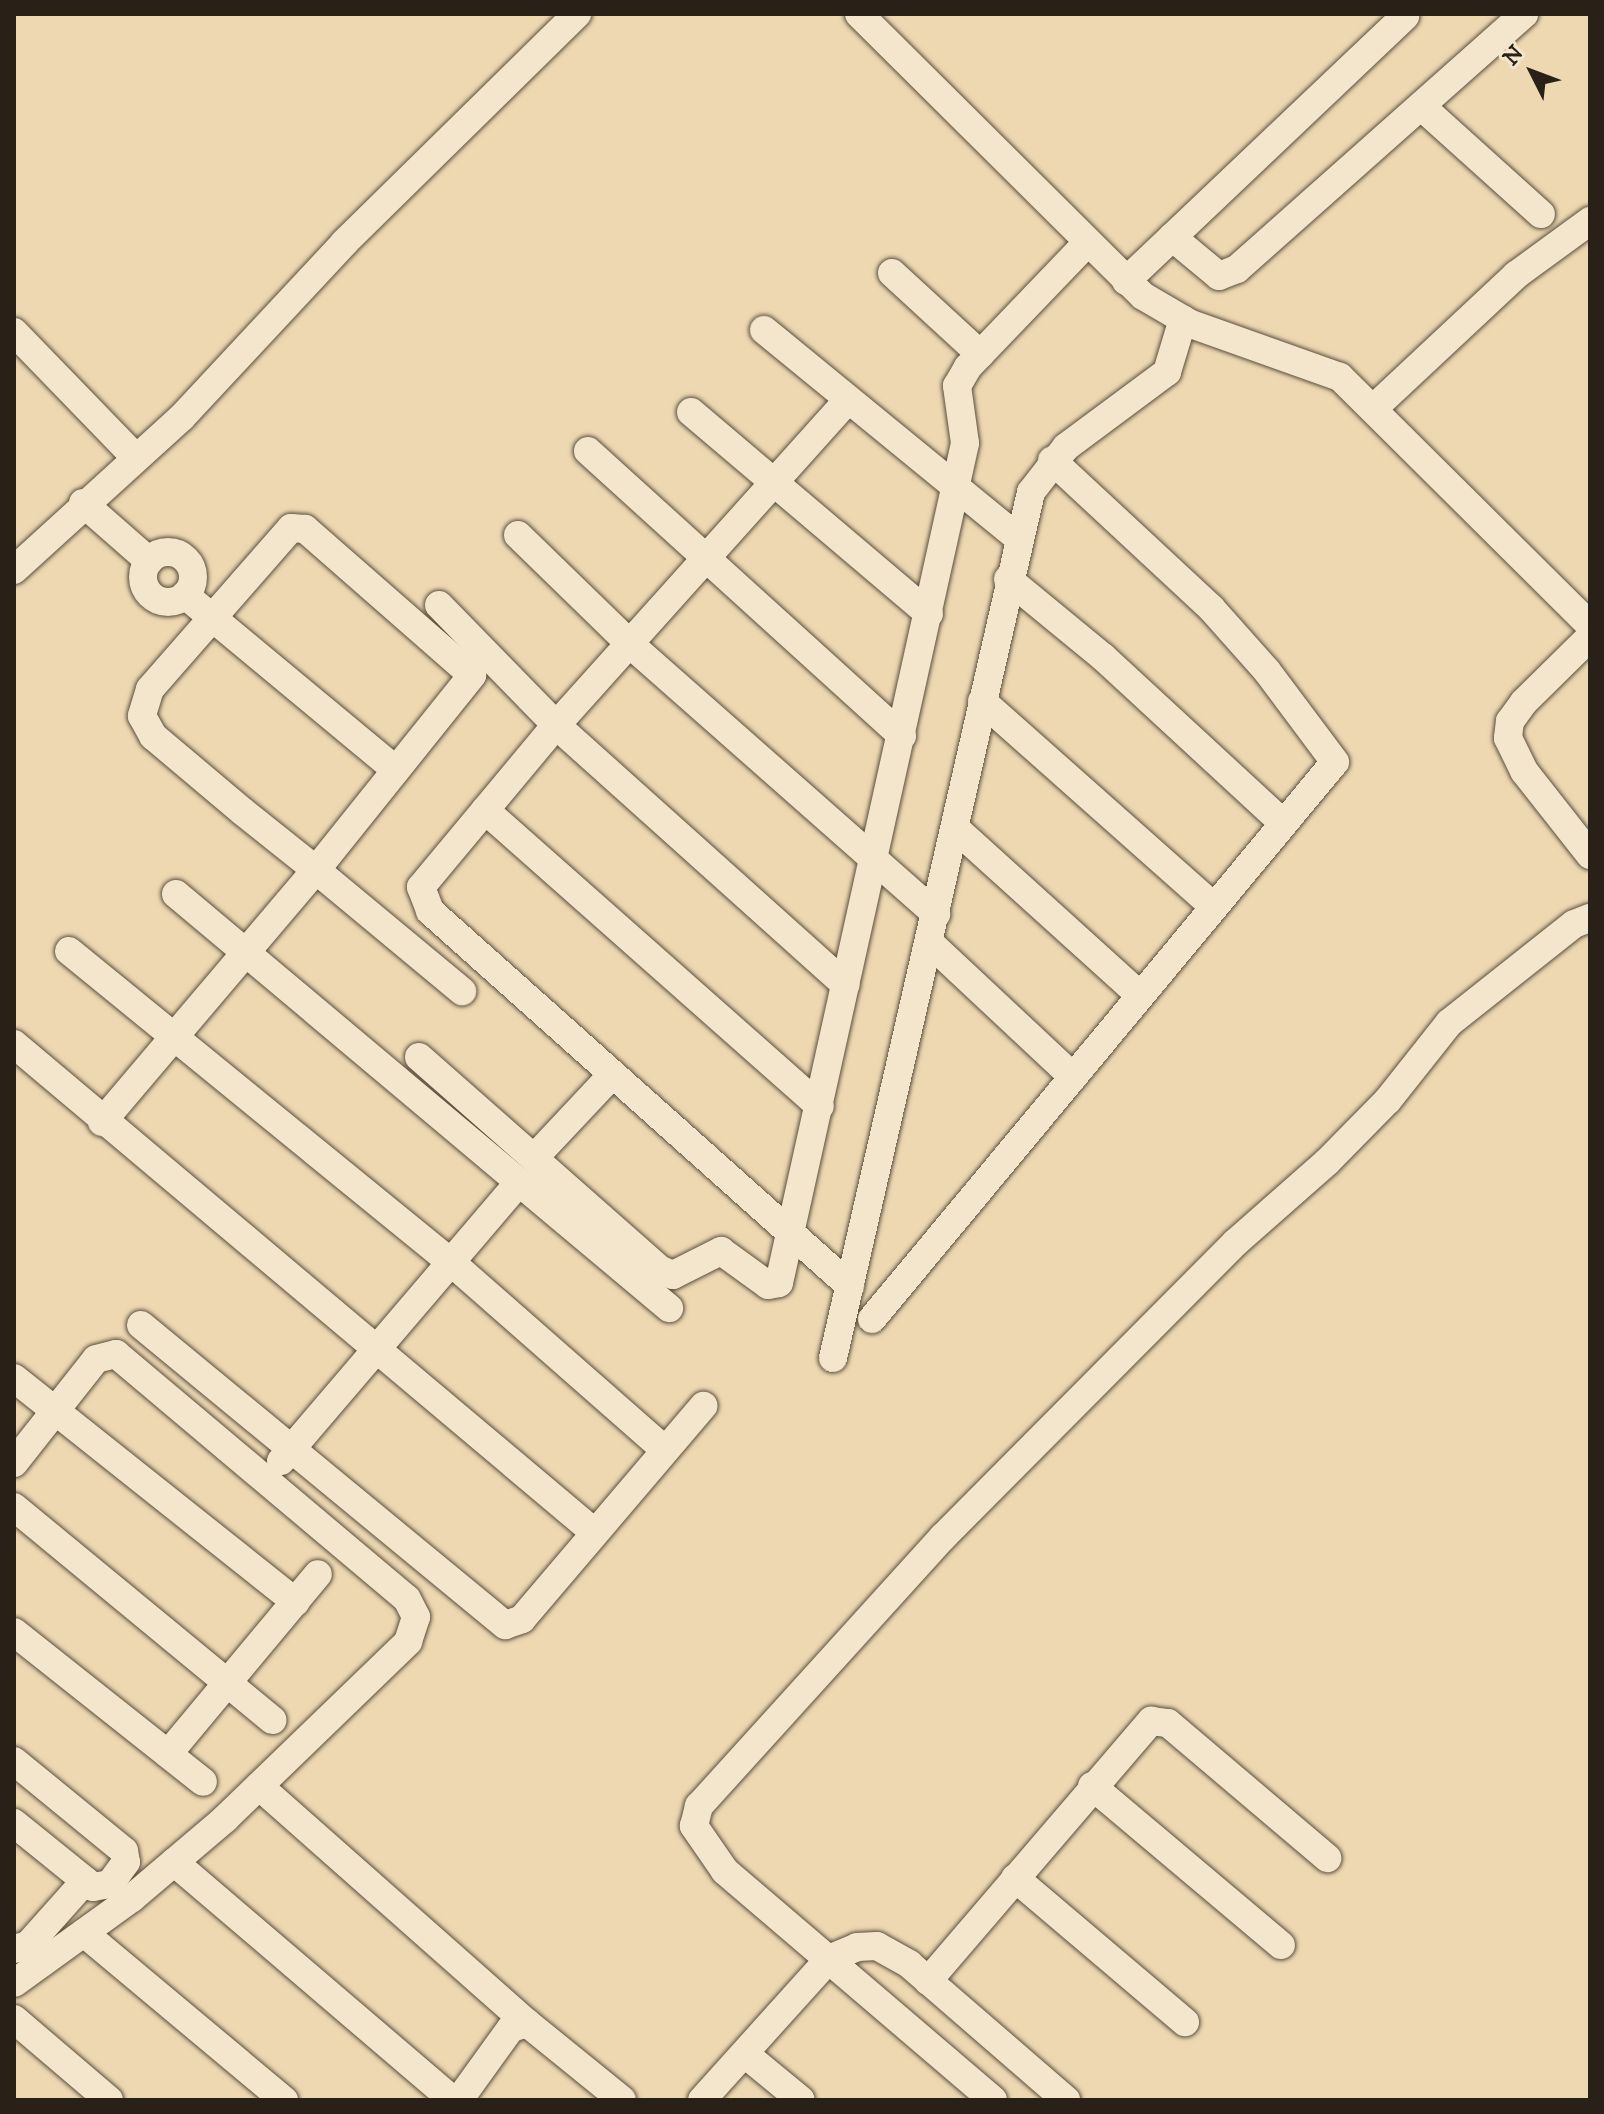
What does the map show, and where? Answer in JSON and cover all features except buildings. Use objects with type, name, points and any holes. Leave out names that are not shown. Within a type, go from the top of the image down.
[{"type":"street","points":[[14,570],[83,503],[182,417],[517,68],[577,14]]},
{"type":"street","points":[[859,14],[1126,281],[1183,319],[1340,377],[1374,408],[1440,481],[1590,625]]},
{"type":"street","points":[[1126,281],[1405,16]]},
{"type":"street","points":[[1172,237],[1208,268],[1226,275],[1508,31]]},
{"type":"street","points":[[1422,107],[1541,214]]},
{"type":"street","points":[[1374,408],[1516,275],[1590,221]]},
{"type":"street","points":[[419,1057],[673,1275],[721,1251],[774,1286],[783,1277],[965,443],[957,386],[980,354],[1086,244]]},
{"type":"street","points":[[892,273],[980,354]]},
{"type":"street","points":[[833,1358],[930,943],[1017,537],[1031,492],[1052,460],[1167,372],[1183,319]]},
{"type":"street","points":[[764,330],[1017,537]]},
{"type":"street","points":[[14,332],[136,458]]},
{"type":"street","points":[[847,401],[556,725],[426,878],[421,897],[612,1075],[850,1286]]},
{"type":"street","points":[[691,412],[929,614]]},
{"type":"street","points":[[588,451],[705,562],[902,736]]},
{"type":"street","points":[[872,1319],[1212,905],[1282,822],[1332,772],[1334,756],[1211,608],[1052,460]]},
{"type":"street","points":[[83,503],[149,561],[143,577],[149,593],[171,602],[185,595],[396,770]]},
{"type":"street","points":[[102,1122],[316,870],[472,675],[305,529],[282,535],[150,689],[142,716],[153,736],[316,870],[462,991]]},
{"type":"street","points":[[518,535],[631,645],[873,863],[936,914]]},
{"type":"street","points":[[1008,579],[1103,657],[1282,822]]},
{"type":"street","points":[[439,605],[556,725],[846,985]]},
{"type":"street","points":[[1590,637],[1524,702],[1510,721],[1508,738],[1524,771],[1590,855]]},
{"type":"street","points":[[982,701],[1212,905]]},
{"type":"street","points":[[485,810],[820,1106]]},
{"type":"street","points":[[955,828],[1139,994]]},
{"type":"street","points":[[176,894],[669,1308]]},
{"type":"street","points":[[993,2100],[705,1848],[694,1826],[699,1806],[943,1537],[1235,1243],[1327,1162],[1388,1100],[1449,1023],[1574,924],[1590,918]]},
{"type":"street","points":[[930,943],[1073,1077]]},
{"type":"street","points":[[69,951],[452,1263],[665,1450]]},
{"type":"street","points":[[14,1044],[102,1122],[594,1532]]},
{"type":"street","points":[[534,1158],[612,1075]]},
{"type":"street","points":[[266,1478],[519,1182]]},
{"type":"street","points":[[141,1325],[505,1625],[522,1619],[703,1406]]},
{"type":"street","points":[[14,1463],[96,1359],[116,1354],[407,1599],[416,1625],[408,1642],[259,1786],[174,1862],[14,1983]]},
{"type":"street","points":[[14,1378],[296,1602]]},
{"type":"street","points":[[14,1507],[272,1720]]},
{"type":"street","points":[[168,1754],[318,1574]]},
{"type":"street","points":[[14,1632],[203,1782]]},
{"type":"street","points":[[928,1981],[1144,1725],[1158,1720],[1327,1858]]},
{"type":"street","points":[[14,1761],[124,1851],[126,1862],[110,1884],[98,1888],[85,1881],[14,1823]]},
{"type":"street","points":[[259,1786],[527,2023],[622,2100]]},
{"type":"street","points":[[1092,1786],[1281,1945]]},
{"type":"street","points":[[174,1862],[456,2100],[511,2028],[527,2023]]},
{"type":"street","points":[[1015,1878],[1185,2022]]},
{"type":"street","points":[[14,1949],[28,1945],[85,1881]]},
{"type":"street","points":[[84,1933],[284,2100]]},
{"type":"street","points":[[702,2100],[829,1959],[857,1947],[877,1946],[928,1981],[1066,2100]]},
{"type":"street","points":[[14,2019],[109,2100]]},
{"type":"street","points":[[745,2054],[801,2100]]}]
